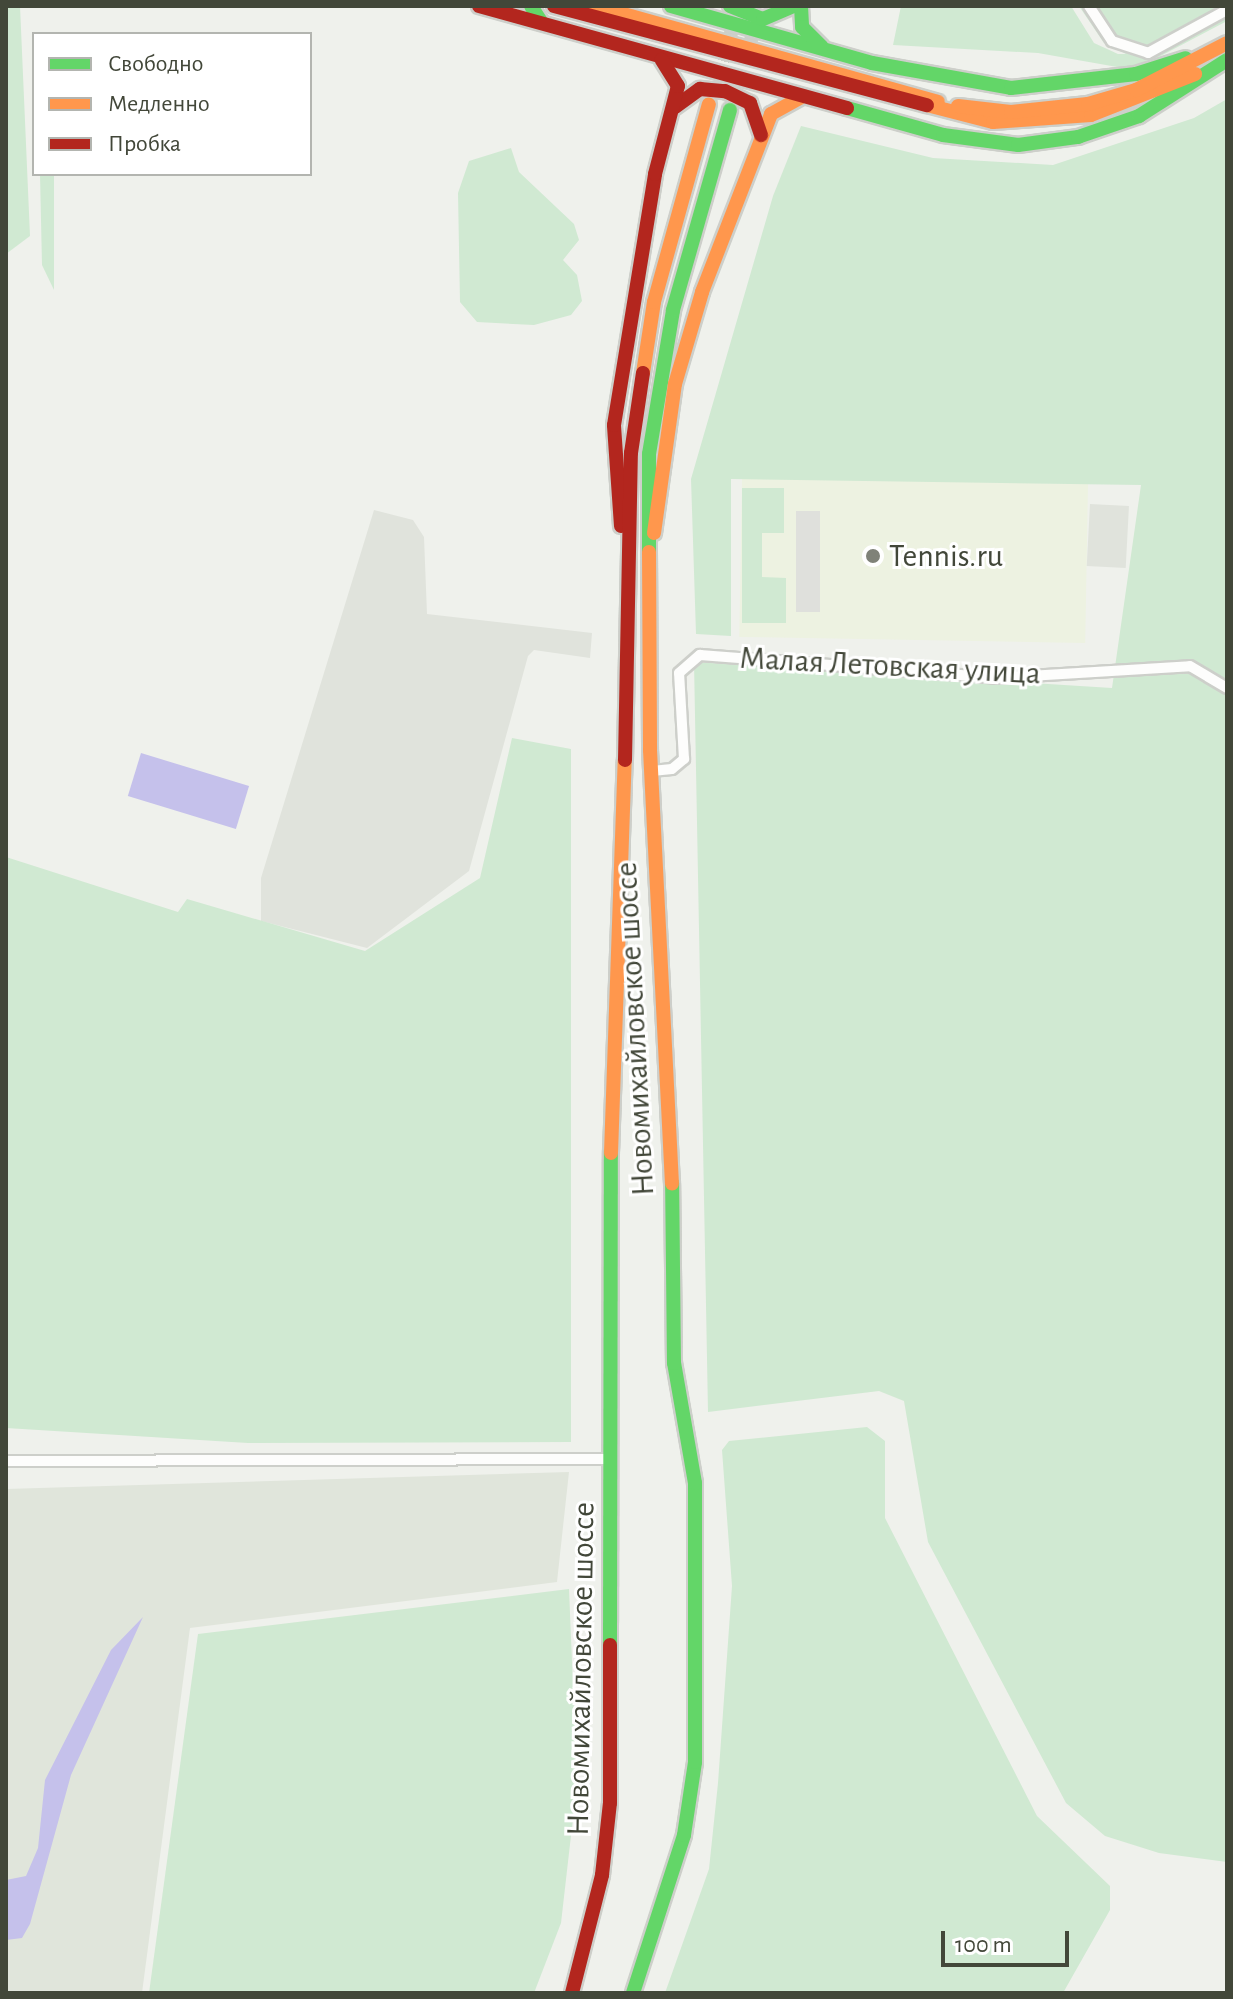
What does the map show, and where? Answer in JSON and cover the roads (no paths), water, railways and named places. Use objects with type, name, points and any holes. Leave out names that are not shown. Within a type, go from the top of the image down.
[{"type":"main road","points":[[479,6],[943,135],[1018,145],[1117,125],[1227,58]]},
{"type":"main road","points":[[531,6],[542,23]]},
{"type":"main road","points":[[554,6],[921,109],[1033,118],[1141,99],[1227,58]]},
{"type":"main road","points":[[595,6],[925,100],[1033,118],[1136,90],[1227,43]]},
{"type":"main road","points":[[730,6],[763,19],[793,6]]},
{"type":"main road","points":[[801,6],[802,27],[829,51]]},
{"type":"main road","points":[[680,7],[829,51],[1011,88],[1136,74],[1227,43]]},
{"type":"main road","points":[[626,570],[614,425],[655,174],[672,111],[676,78],[658,57]]},
{"type":"main road","points":[[1011,88],[1033,118]]},
{"type":"main road","points":[[672,111],[700,89],[739,97],[756,113],[761,144]]},
{"type":"main road","points":[[648,573],[675,384],[702,292],[776,108],[810,99]]},
{"type":"main road","name":"Новомихайловское шоссе","points":[[572,1993],[602,1875],[610,1803],[611,1051],[621,930],[626,570],[641,363],[709,104]]},
{"type":"main road","name":"Новомихайловское шоссе","points":[[633,1993],[684,1835],[698,1701],[698,1536],[674,1363],[671,1058],[657,931],[648,573],[649,454],[660,369],[730,110]]},
{"type":"main road","points":[[1018,145],[1033,118]]},
{"type":"street","points":[[1089,6],[1112,41],[1148,53],[1227,10]]},
{"type":"street","name":"Малая Летовская улица","points":[[652,771],[672,769],[684,759],[679,673],[700,655],[996,678],[1190,666],[1227,688]]},
{"type":"street","points":[[6,1461],[611,1459]]},
{"type":"tunnel","points":[[732,105],[761,6]]},
{"type":"tunnel","points":[[710,101],[737,14]]},
{"type":"place","name":"Tennis.ru","points":[[873,556]]}]
